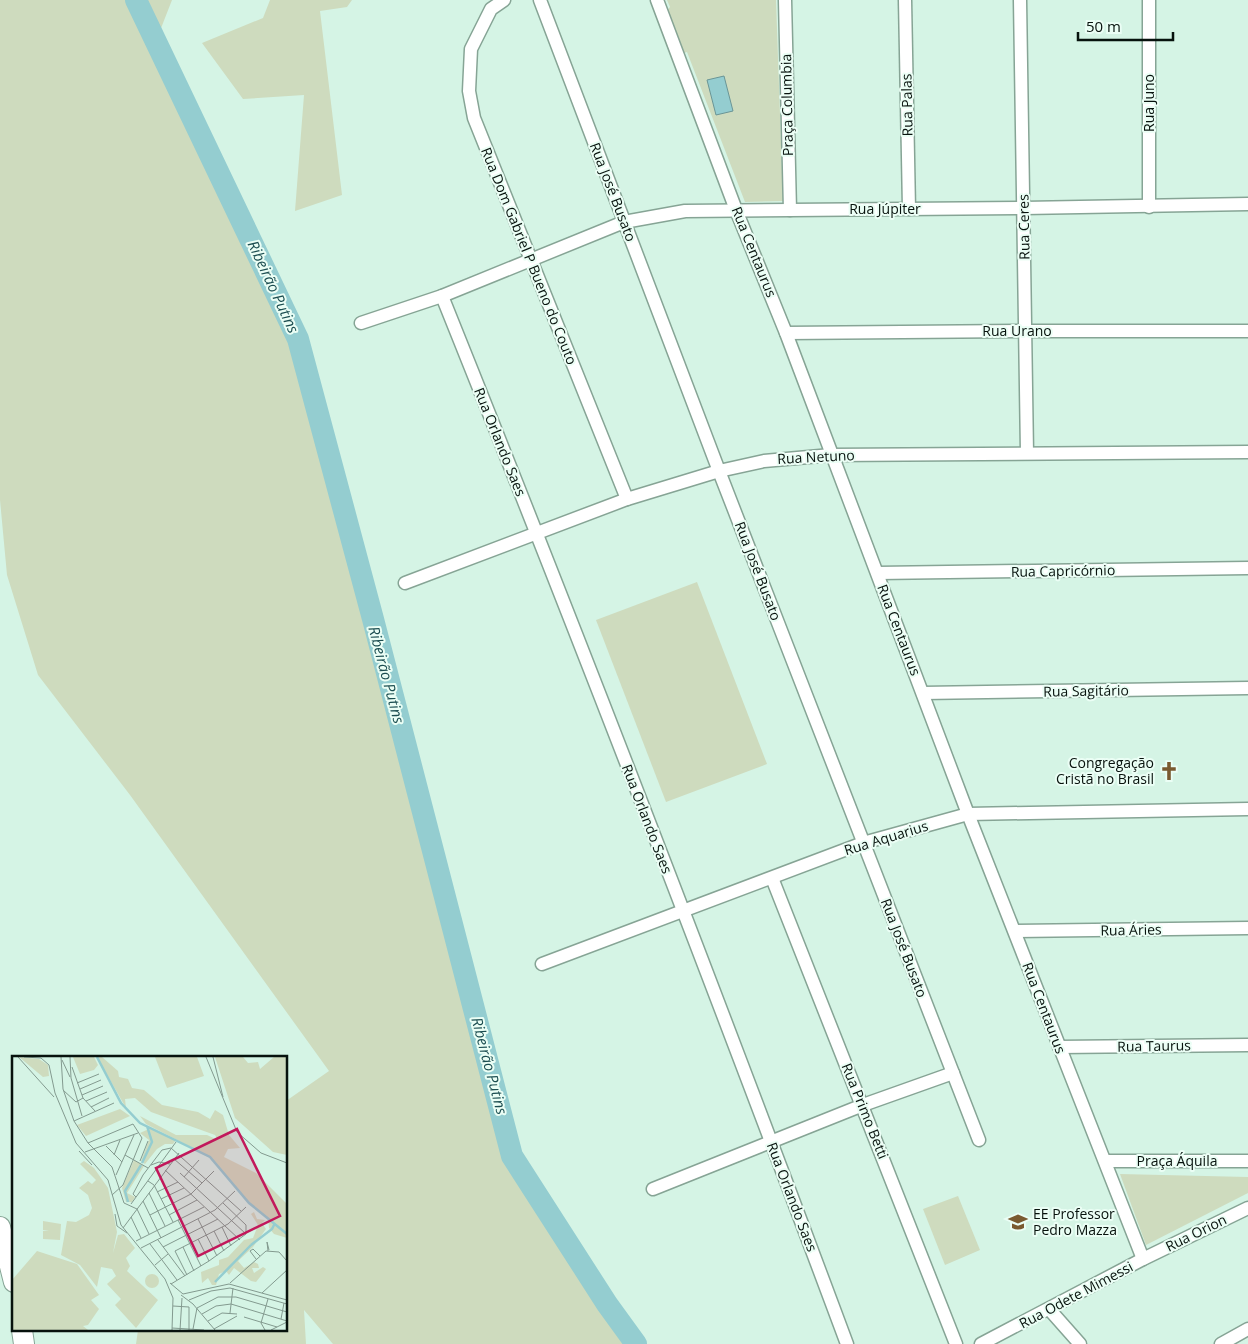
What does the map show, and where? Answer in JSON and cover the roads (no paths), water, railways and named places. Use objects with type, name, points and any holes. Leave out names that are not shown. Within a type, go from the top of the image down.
[{"type":"main road","points":[[0,1227],[12,1274]]},
{"type":"street","name":"Rua Dom Gabriel P Bueno do Couto","points":[[504,0],[491,9],[471,49],[469,90],[474,118],[626,499]]},
{"type":"street","name":"Rua José Busato","points":[[540,0],[979,1140]]},
{"type":"street","name":"Rua Centaurus","points":[[657,0],[736,210],[786,333],[831,455],[878,573],[968,814],[1143,1259]]},
{"type":"street","name":"Praça Columbia","points":[[785,0],[790,210]]},
{"type":"street","name":"Rua Palas","points":[[905,0],[909,209]]},
{"type":"street","name":"Rua Ceres","points":[[1020,0],[1027,453]]},
{"type":"street","name":"Rua Juno","points":[[1149,0],[1149,207]]},
{"type":"street","name":"Rua Júpiter","points":[[362,323],[442,296],[624,222],[685,211],[1149,207],[1248,204]]},
{"type":"street","name":"Rua Orlando Saes","points":[[442,296],[538,534],[772,1142],[847,1344]]},
{"type":"street","name":"Rua Urano","points":[[786,333],[1025,330],[1248,331]]},
{"type":"street","name":"Rua Netuno","points":[[405,583],[626,499],[720,471],[764,461],[831,455],[1248,452]]},
{"type":"street","name":"Rua Capricórnio","points":[[878,573],[1248,568]]},
{"type":"street","name":"Rua Sagitário","points":[[923,693],[1248,688]]},
{"type":"street","name":"Rua Aquarius","points":[[542,964],[864,844],[968,814],[1248,809]]},
{"type":"street","name":"Rua Primo Betti","points":[[772,878],[956,1344]]},
{"type":"street","name":"Rua Áries","points":[[1015,931],[1248,928]]},
{"type":"street","name":"Rua Taurus","points":[[1059,1047],[1248,1045]]},
{"type":"street","points":[[654,1189],[863,1105],[953,1073]]},
{"type":"street","name":"Praça Áquila","points":[[1105,1161],[1248,1161]]},
{"type":"street","name":"Rua Orion","points":[[1143,1259],[1248,1208]]},
{"type":"street","name":"Rua Odete Mimessi","points":[[981,1344],[1143,1259]]},
{"type":"street","points":[[1049,1309],[1080,1344]]},
{"type":"street","points":[[1221,1344],[1248,1329]]},
{"type":"water","points":[[724,76],[733,111],[716,115],[707,80]]},
{"type":"waterway","name":"Ribeirão Putins","points":[[136,0],[298,339],[373,619],[512,1156],[607,1304],[636,1344]]},
{"type":"place","name":"Congregação Cristã no Brasil","points":[[1169,771]]},
{"type":"place","name":"EE Professor Pedro Mazza","points":[[1018,1222]]}]
